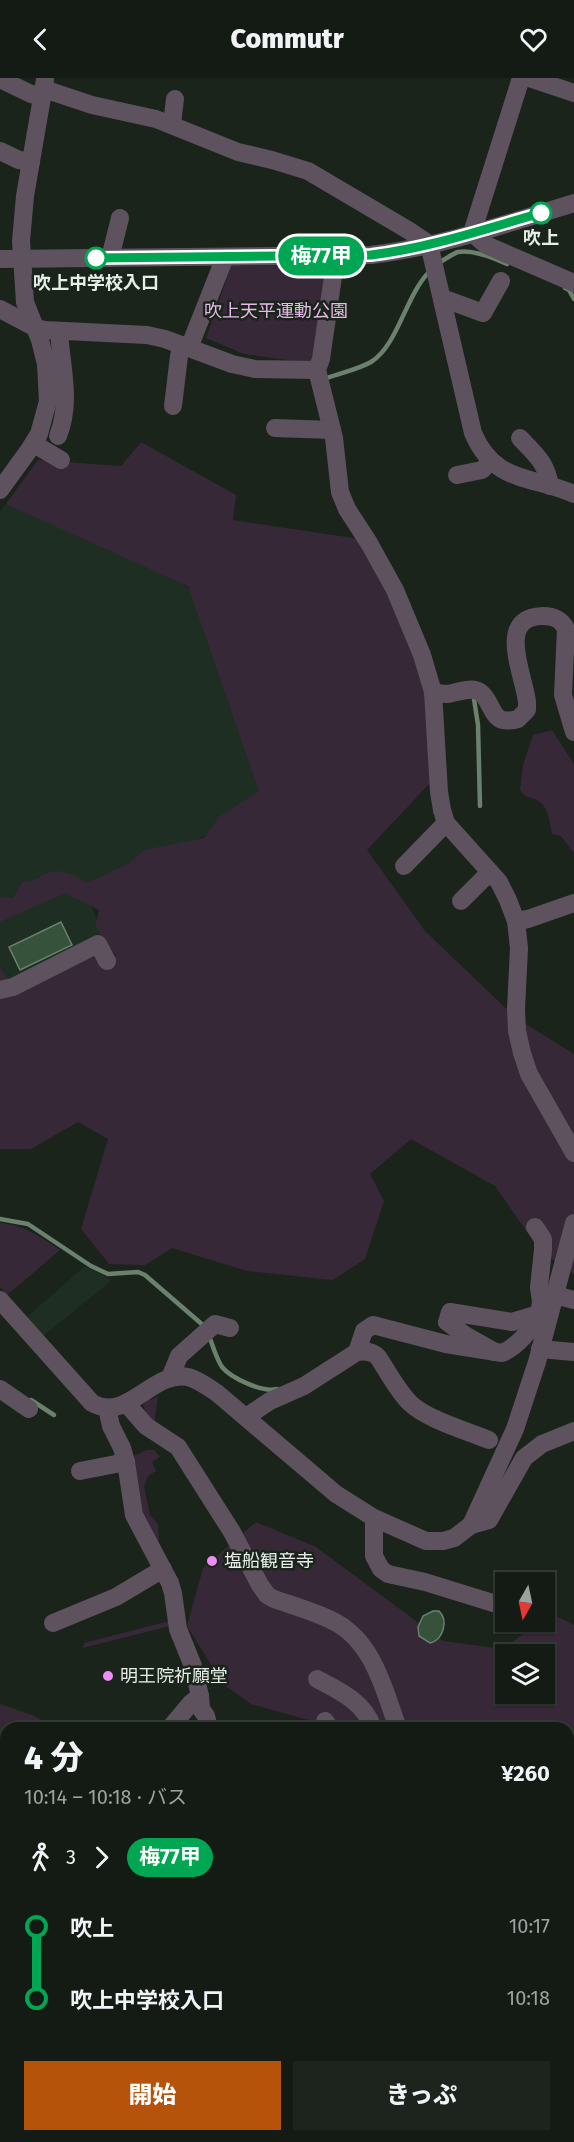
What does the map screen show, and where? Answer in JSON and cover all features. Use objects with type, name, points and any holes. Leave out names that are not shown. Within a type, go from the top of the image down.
[{"type":"street","points":[[472,233],[521,78]]},
{"type":"street","points":[[530,78],[564,86]]},
{"type":"street","points":[[0,79],[31,94],[44,88],[92,105],[172,124],[238,152],[308,171],[429,244],[473,433],[479,447],[491,461],[510,475],[574,494]]},
{"type":"street","points":[[0,490],[34,444],[43,423],[48,393],[46,364],[36,327],[26,302],[22,259],[22,219],[44,88]]},
{"type":"street","points":[[172,124],[175,99]]},
{"type":"street","points":[[0,151],[19,160],[31,162]]},
{"type":"street","points":[[0,259],[336,256],[396,252],[472,233],[574,203]]},
{"type":"street","points":[[110,258],[120,218]]},
{"type":"street","points":[[472,233],[486,246],[574,283]]},
{"type":"street","points":[[336,256],[318,370],[332,430],[340,492],[347,509],[369,543],[400,601],[423,655],[433,692],[439,792],[446,823],[499,882],[516,921],[519,948],[516,1009],[517,1031],[522,1053],[529,1074],[574,1153]]},
{"type":"street","points":[[173,406],[179,356],[186,347],[225,257]]},
{"type":"street","points":[[442,298],[483,313],[501,291]]},
{"type":"street","points":[[0,309],[36,327],[59,331],[139,334],[186,347],[232,364],[255,369],[318,370]]},
{"type":"street","points":[[58,436],[63,418],[66,387],[59,331]]},
{"type":"street","points":[[275,428],[332,430]]},
{"type":"street","points":[[520,438],[543,462],[550,486]]},
{"type":"street","points":[[34,444],[61,460]]},
{"type":"street","points":[[457,475],[482,470],[491,461]]},
{"type":"street","points":[[433,692],[447,694],[474,690],[480,692],[491,711],[503,720],[511,721],[523,716],[527,702],[515,633],[522,623],[539,624],[551,616],[557,618],[570,630],[563,694],[574,732]]},
{"type":"street","points":[[404,866],[446,823]]},
{"type":"street","points":[[461,901],[490,872]]},
{"type":"street","points":[[516,921],[574,903]]},
{"type":"street","points":[[0,990],[13,987],[98,944],[109,955]]},
{"type":"street","points":[[357,1352],[364,1331],[373,1325],[446,1344],[495,1352],[509,1350],[544,1315],[555,1294],[574,1223]]},
{"type":"street","points":[[471,1525],[515,1429],[540,1349],[544,1315],[539,1287],[543,1239],[535,1227]]},
{"type":"street","points":[[555,1294],[574,1300]]},
{"type":"street","points":[[0,1300],[99,1407],[107,1408],[126,1403],[170,1378],[189,1378],[199,1381],[246,1417],[336,1494],[374,1518],[426,1541],[443,1541],[454,1538],[471,1525],[489,1520],[524,1458],[532,1450],[574,1431]]},
{"type":"street","points":[[495,1352],[447,1322],[450,1312],[512,1322],[544,1315]]},
{"type":"street","points":[[170,1378],[179,1356],[222,1322]]},
{"type":"street","points":[[540,1349],[574,1352]]},
{"type":"street","points":[[246,1417],[270,1401],[304,1386],[357,1352],[365,1351],[374,1353],[378,1357],[402,1393],[422,1412],[489,1440]]},
{"type":"street","points":[[0,1389],[29,1409]]},
{"type":"street","points":[[126,1403],[147,1426],[178,1448],[232,1532],[267,1595],[336,1622],[363,1645],[372,1659],[396,1722]]},
{"type":"street","points":[[107,1408],[111,1426],[126,1462],[134,1515],[173,1593],[178,1629],[193,1666],[201,1696],[201,1708],[208,1722]]},
{"type":"street","points":[[80,1471],[126,1462]]},
{"type":"street","points":[[374,1518],[374,1556],[381,1569],[388,1574],[425,1582],[495,1604]]},
{"type":"street","points":[[65,1624],[163,1569]]},
{"type":"street","points":[[317,1679],[344,1693],[363,1708],[370,1722]]},
{"type":"street","points":[[175,1722],[191,1703],[201,1696]]},
{"type":"shaded area","points":[[38,460],[62,475],[197,596],[281,802],[86,889],[99,928],[113,955],[12,1001],[0,979],[0,512]]},
{"type":"shaded area","points":[[61,922],[72,945],[20,970],[9,947]]},
{"type":"shaded area","points":[[85,1266],[112,1280],[43,1336],[26,1318]]},
{"type":"shaded area","points":[[439,1611],[444,1625],[438,1638],[430,1643],[419,1636],[418,1627],[423,1616]]},
{"type":"green space","name":"吹上天平運動公園","points":[[322,265],[328,272],[316,359],[309,363],[244,354],[206,338],[231,266]]},
{"type":"green space","points":[[141,442],[236,495],[233,520],[360,539],[395,602],[426,687],[432,781],[367,850],[425,931],[516,1018],[574,1054],[574,1274],[541,1252],[495,1186],[411,1139],[370,1174],[384,1201],[365,1259],[333,1280],[247,1271],[172,1248],[145,1265],[109,1264],[81,1229],[108,1139],[78,1122],[31,1149],[0,1149],[0,967],[10,982],[74,960],[116,956],[95,926],[99,910],[65,893],[0,922],[0,897],[13,898],[22,882],[35,880],[57,871],[78,877],[87,883],[128,864],[144,850],[204,838],[219,817],[259,791],[188,586],[6,504],[38,460],[121,466]]},
{"type":"green space","points":[[552,730],[574,764],[574,853],[561,836],[552,834],[549,817],[543,805],[520,790],[523,765],[533,735]]},
{"type":"green space","points":[[0,1223],[25,1229],[60,1250],[7,1295],[0,1287]]},
{"type":"green space","points":[[158,1396],[154,1425],[149,1420],[143,1405],[149,1397],[151,1400]]},
{"type":"green space","points":[[147,1450],[154,1450],[160,1457],[152,1462],[156,1471],[148,1476],[144,1486],[150,1515],[158,1524],[159,1541],[157,1543],[143,1520],[131,1457]]},
{"type":"green space","points":[[256,1522],[316,1547],[443,1641],[495,1648],[495,1704],[555,1704],[555,1644],[510,1644],[526,1632],[555,1632],[555,1616],[574,1625],[574,1722],[315,1722],[251,1704],[223,1684],[187,1626],[203,1568]]},
{"type":"green space","points":[[169,1621],[170,1626],[83,1648],[84,1643]]},
{"type":"green space","points":[[0,1704],[46,1722],[0,1722]]},
{"type":"waterway","points":[[440,262],[464,251],[507,264]]},
{"type":"waterway","points":[[327,378],[371,362],[380,354],[395,333],[414,294],[429,272]]},
{"type":"waterway","points":[[565,288],[569,290],[574,299]]},
{"type":"waterway","points":[[474,699],[478,725],[480,806]]},
{"type":"waterway","points":[[0,1219],[28,1224],[91,1266],[108,1274],[138,1272],[145,1275],[204,1326]]},
{"type":"waterway","points":[[209,1336],[218,1360],[226,1371],[256,1387],[277,1389]]},
{"type":"waterway","points":[[31,1400],[54,1415]]},
{"type":"bus line","name":"梅77甲","points":[[96,258],[371,255],[429,244],[541,213]]},
{"type":"place","name":"吹上","points":[[541,213]]},
{"type":"place","name":"吹上中学校入口","points":[[96,258]]},
{"type":"place","name":"塩船観音寺","points":[[212,1561]]},
{"type":"place","name":"明王院祈願堂","points":[[108,1676]]}]
